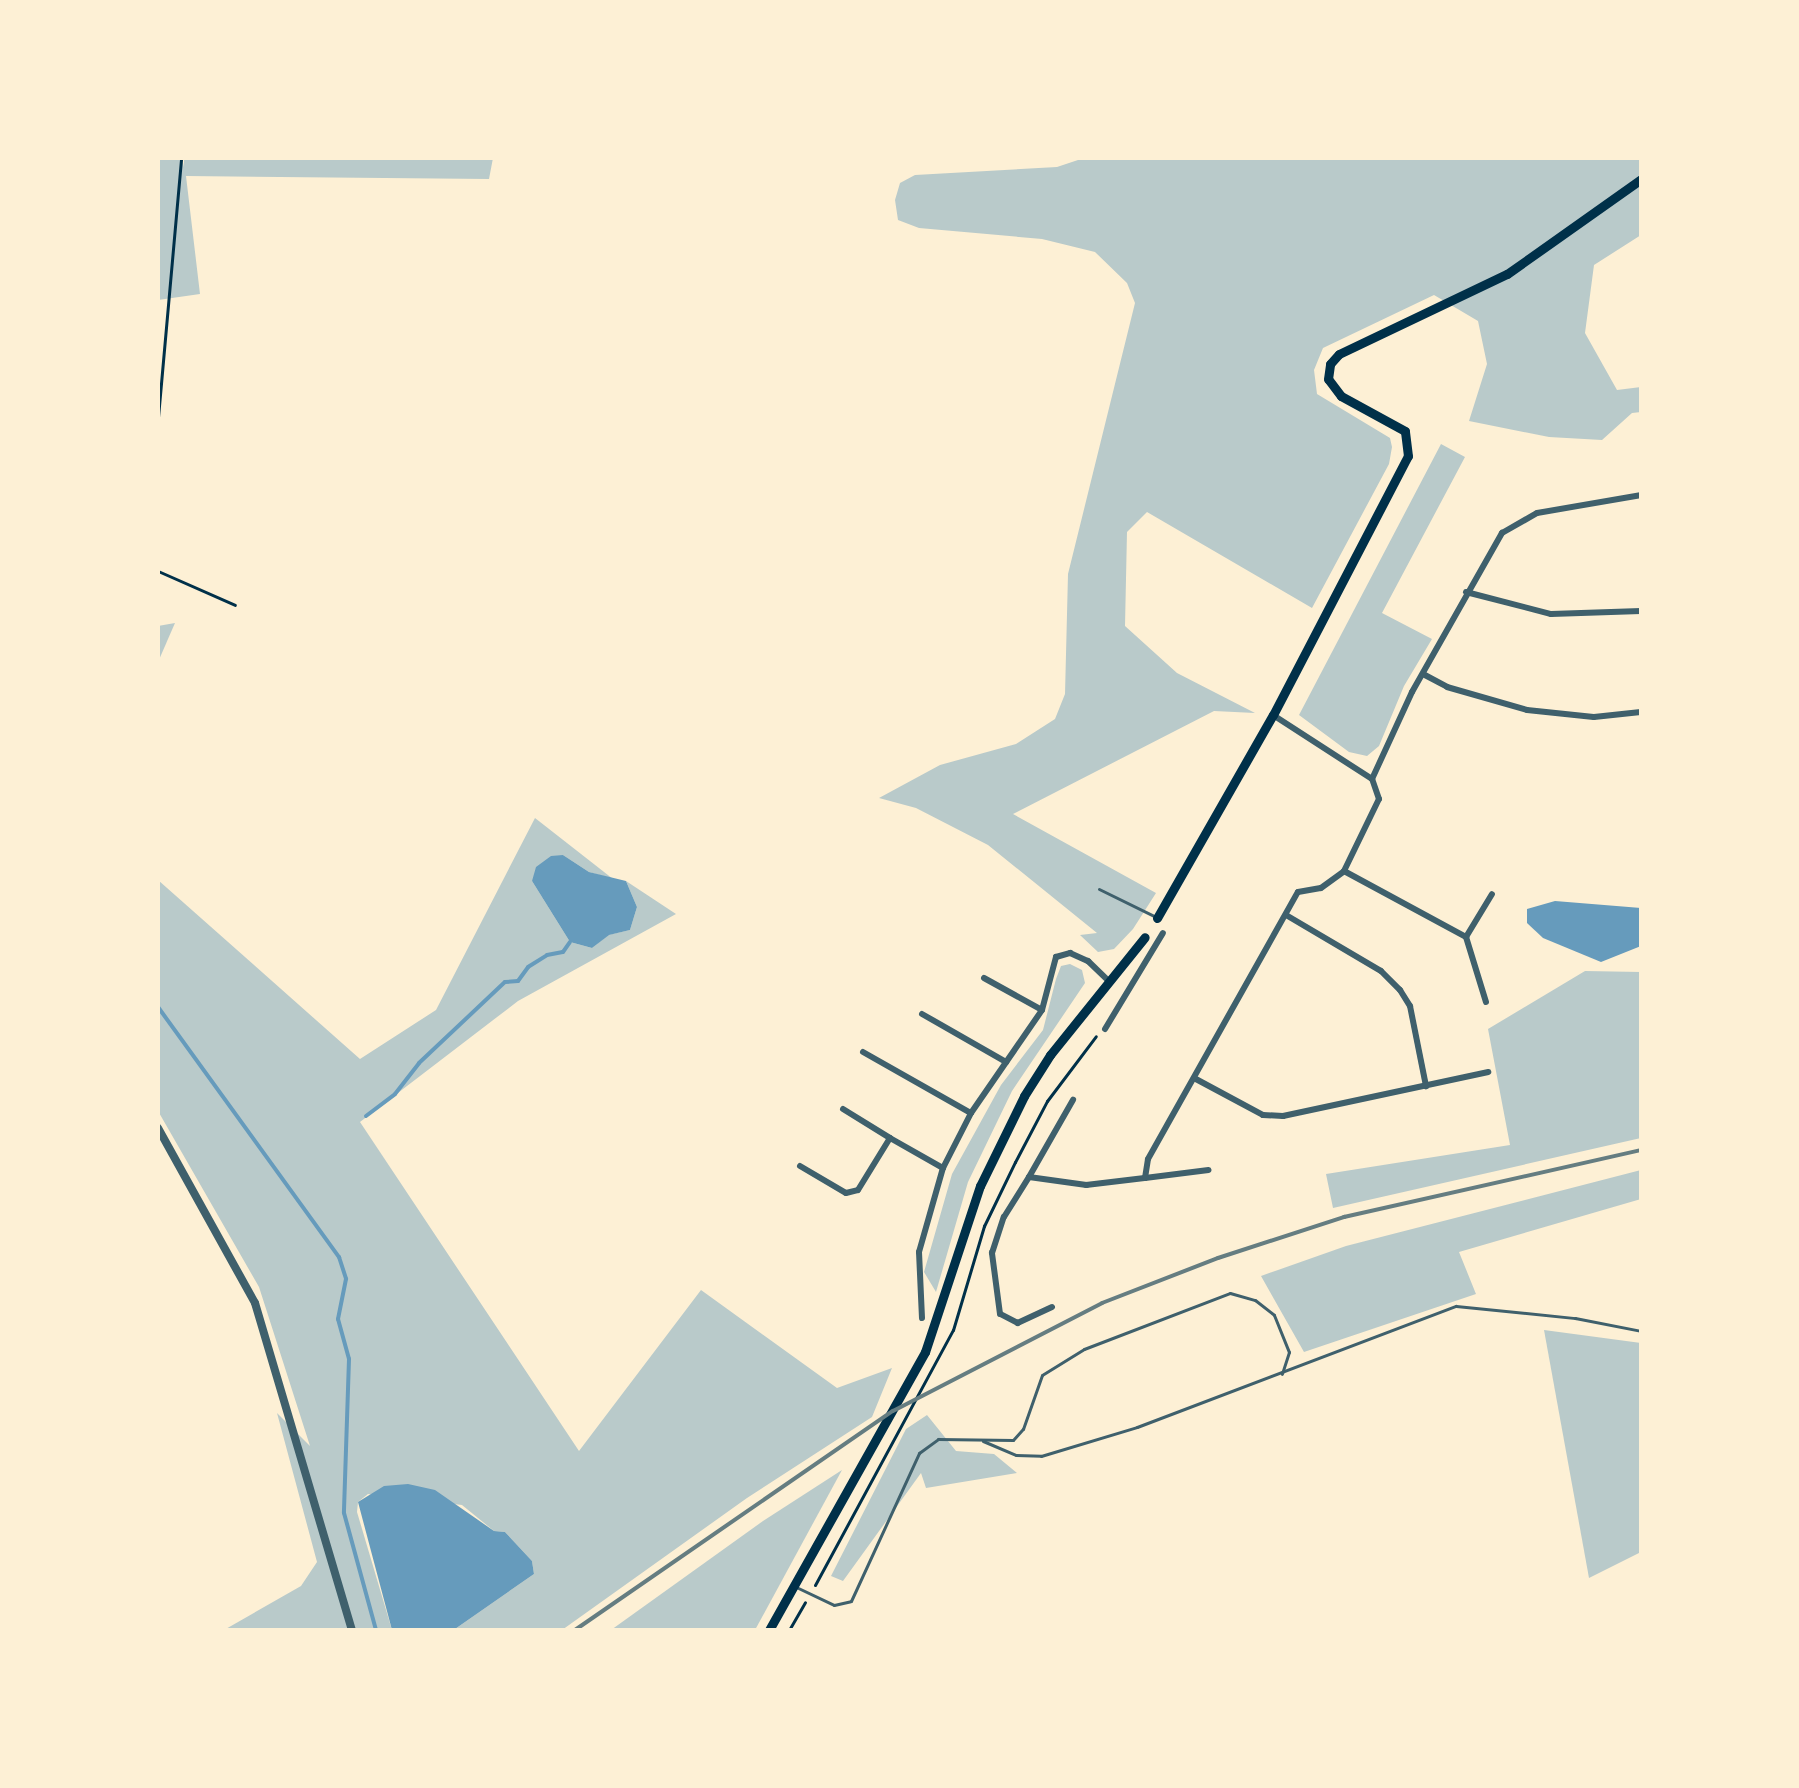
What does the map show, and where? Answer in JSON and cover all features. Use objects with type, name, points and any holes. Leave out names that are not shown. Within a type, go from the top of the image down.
[{"type":"main road","points":[[1157,918],[1273,715],[1408,456],[1405,431],[1341,396],[1328,379],[1330,364],[1339,354],[1507,274],[1641,179]]},
{"type":"main road","points":[[769,1630],[935,1331],[975,1200],[1000,1140],[1050,1055],[1145,937]]},
{"type":"street","points":[[1372,779],[1487,553],[1518,520],[1641,495]]},
{"type":"street","points":[[1466,592],[1551,614],[1641,611]]},
{"type":"street","points":[[1423,674],[1447,687],[1527,710],[1594,717],[1641,712]]},
{"type":"street","points":[[1145,1178],[1148,1159],[1298,892],[1321,888],[1344,871],[1379,799],[1372,779],[1273,715]]},
{"type":"street","points":[[1344,871],[1466,937],[1486,1002]]},
{"type":"street","points":[[1466,937],[1492,894]]},
{"type":"street","points":[[1286,915],[1381,971],[1400,990],[1410,1006],[1426,1086]]},
{"type":"street","points":[[1105,1029],[1163,933]]},
{"type":"street","points":[[1145,937],[1153,951]]},
{"type":"street","points":[[922,1318],[919,1252],[943,1168],[971,1113],[1042,1010],[1056,957],[1070,953],[1088,961],[1110,982]]},
{"type":"street","points":[[984,978],[1042,1010]]},
{"type":"street","points":[[922,1014],[1006,1062]]},
{"type":"street","points":[[863,1052],[971,1113]]},
{"type":"street","points":[[1194,1078],[1263,1115],[1283,1116],[1488,1072]]},
{"type":"street","points":[[1052,1307],[1012,1323],[997,1305],[992,1253],[1004,1217],[1073,1100]]},
{"type":"street","points":[[843,1109],[943,1168]]},
{"type":"street","points":[[158,1128],[255,1303],[352,1630]]},
{"type":"street","points":[[800,1166],[846,1193],[858,1190],[890,1138]]},
{"type":"street","points":[[1029,1177],[1086,1185],[1208,1170]]},
{"type":"lane","points":[[1099,889],[1157,918]]},
{"type":"lane","points":[[793,1586],[834,1605],[851,1601],[919,1453],[938,1439],[1008,1442],[1019,1435],[1042,1375],[1062,1359],[1230,1293],[1255,1300],[1274,1315],[1289,1352],[1282,1374]]},
{"type":"lane","points":[[979,1440],[1016,1455],[1041,1456],[1282,1374],[1456,1306],[1575,1318],[1641,1331]]},
{"type":"path","points":[[158,417],[181,158]]},
{"type":"path","points":[[158,571],[235,605]]},
{"type":"path","points":[[789,1630],[809,1594]]},
{"type":"shaded area","points":[[158,158],[182,158],[184,167],[184,158],[493,158],[489,179],[186,176],[200,294],[158,300]]},
{"type":"shaded area","points":[[1084,158],[1641,158],[1641,235],[1594,265],[1585,333],[1617,390],[1641,387],[1641,412],[1632,413],[1602,440],[1549,437],[1469,421],[1487,364],[1478,321],[1434,295],[1323,348],[1314,370],[1317,394],[1390,438],[1392,447],[1389,464],[1312,608],[1147,512],[1127,532],[1125,626],[1177,673],[1255,713],[1214,711],[1013,814],[1156,893],[1133,929],[1114,949],[1098,952],[1080,935],[1097,933],[988,845],[916,808],[879,798],[940,765],[1016,744],[1055,719],[1065,694],[1068,574],[1135,303],[1127,283],[1095,252],[1042,239],[919,228],[898,220],[895,200],[900,183],[915,175],[1057,167]]},
{"type":"shaded area","points":[[1441,444],[1465,457],[1382,613],[1432,639],[1404,686],[1379,746],[1367,756],[1349,752],[1299,715]]},
{"type":"shaded area","points":[[175,623],[158,662],[158,626]]},
{"type":"shaded area","points":[[535,818],[613,879],[589,872],[563,855],[532,881],[570,942],[592,948],[608,935],[630,930],[637,907],[626,881],[676,914],[518,1001],[360,1122],[579,1451],[701,1290],[837,1388],[892,1368],[872,1417],[747,1498],[562,1630],[441,1630],[455,1629],[534,1574],[532,1561],[505,1532],[494,1531],[462,1505],[368,1494],[358,1502],[357,1512],[392,1630],[224,1630],[301,1586],[317,1562],[277,1413],[310,1446],[259,1287],[158,1111],[158,880],[360,1059],[436,1010]]},
{"type":"shaded area","points":[[1070,964],[1082,970],[1085,983],[1012,1091],[968,1182],[936,1292],[924,1272],[952,1174],[1001,1085],[1043,1030],[1061,966]]},
{"type":"shaded area","points":[[1585,971],[1641,972],[1641,1138],[1333,1208],[1326,1174],[1510,1145],[1488,1029]]},
{"type":"shaded area","points":[[1641,1170],[1641,1199],[1459,1252],[1476,1294],[1304,1352],[1261,1276],[1346,1246]]},
{"type":"shaded area","points":[[1544,1330],[1641,1343],[1641,1552],[1589,1578]]},
{"type":"shaded area","points":[[927,1415],[956,1451],[994,1454],[1017,1473],[926,1488],[921,1473],[843,1581],[831,1576],[906,1429]]},
{"type":"shaded area","points":[[842,1470],[755,1630],[611,1630],[763,1521]]},
{"type":"water","points":[[563,855],[589,872],[626,881],[637,907],[630,930],[609,935],[592,948],[570,942],[532,881],[536,867],[551,856]]},
{"type":"water","points":[[1555,901],[1641,908],[1641,946],[1601,962],[1543,938],[1527,923],[1527,909]]},
{"type":"water","points":[[408,1484],[435,1490],[494,1531],[505,1532],[532,1561],[534,1574],[455,1629],[392,1630],[358,1502],[384,1486]]},
{"type":"waterway","points":[[366,1116],[395,1094],[419,1063],[505,982],[518,981],[528,967],[547,955],[563,952],[570,942]]},
{"type":"waterway","points":[[158,1007],[339,1257],[346,1279],[338,1319],[349,1359],[344,1513],[376,1630]]},
{"type":"railway","points":[[575,1630],[893,1411],[1102,1303],[1218,1258],[1344,1217],[1641,1150]]}]
